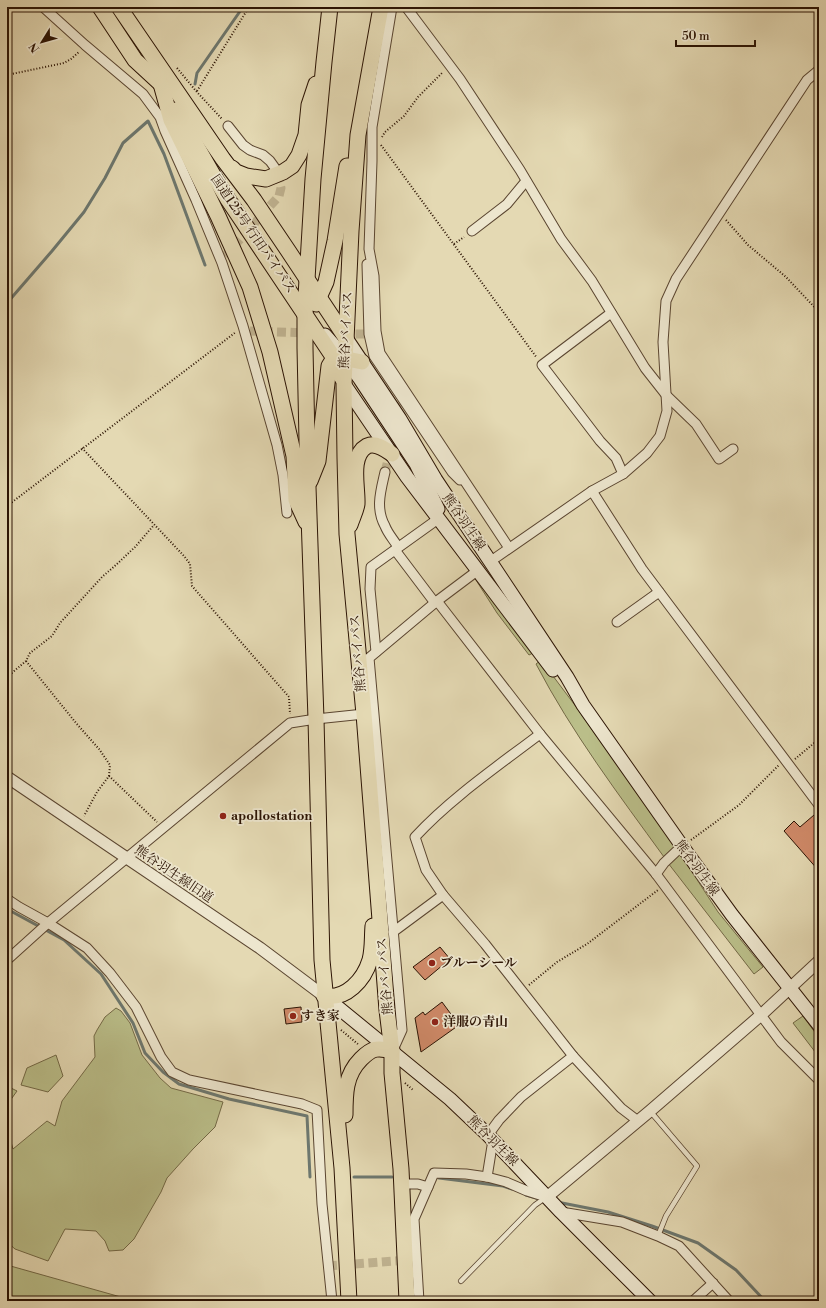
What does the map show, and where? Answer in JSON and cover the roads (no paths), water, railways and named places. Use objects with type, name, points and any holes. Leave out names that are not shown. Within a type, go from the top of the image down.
[{"type":"highway","name":"国道125号 行田バイパス","points":[[100,7],[135,60],[161,84]]},
{"type":"highway","name":"国道125号 行田バイパス","points":[[119,7],[223,159],[254,200],[346,338]]},
{"type":"highway","points":[[330,7],[313,179],[305,313],[309,528],[316,719],[322,960],[324,996],[342,1168],[349,1301]]},
{"type":"highway","name":"熊谷バイパス","points":[[340,358],[346,338],[351,231],[358,135],[381,7]]},
{"type":"highway","name":"国道125号 行田バイパス","points":[[153,56],[161,84],[227,198],[305,313],[340,358],[344,384]]},
{"type":"highway","points":[[223,159],[236,172],[246,176],[266,179],[283,172],[292,166],[299,155],[306,135],[309,105],[324,62]]},
{"type":"highway","points":[[161,84],[171,120],[218,216],[250,287],[270,352],[294,456],[296,500],[309,528]]},
{"type":"highway","points":[[305,313],[316,305],[326,282],[335,240],[346,171],[358,135]]},
{"type":"highway","points":[[308,487],[318,461],[329,366],[340,358],[362,362]]},
{"type":"highway","name":"熊谷バイパス","points":[[344,384],[347,534],[364,714],[387,1010],[392,1051],[392,1073],[401,1184],[408,1301]]},
{"type":"highway","points":[[347,534],[357,505],[356,462],[360,453],[364,448],[370,445],[375,445],[383,447],[392,454]]},
{"type":"highway","points":[[324,996],[337,996],[347,992],[360,980],[370,961],[372,950],[376,877]]},
{"type":"highway","points":[[342,1168],[345,1092],[350,1075],[354,1066],[372,1050],[380,1048],[392,1051]]},
{"type":"main road","name":"熊谷羽生線","points":[[346,338],[400,419],[436,480],[567,677],[583,705],[732,915],[819,1025]]},
{"type":"main road","points":[[340,358],[416,464],[452,537]]},
{"type":"main road","name":"熊谷羽生線","points":[[344,384],[438,519],[561,680],[583,705]]},
{"type":"main road","name":"熊谷羽生線","points":[[324,996],[450,1099],[491,1137],[561,1212],[650,1301]]},
{"type":"street","points":[[43,7],[143,94],[160,117],[222,263],[243,326],[267,407],[283,475],[287,513]]},
{"type":"street","points":[[392,7],[372,128],[369,249],[367,266],[369,334],[374,356],[452,472],[474,493],[509,548]]},
{"type":"street","points":[[406,7],[449,65],[526,181],[562,239],[592,281],[645,368],[667,396],[696,424],[719,459],[733,449]]},
{"type":"street","points":[[491,561],[592,491],[623,474],[648,453],[660,436],[667,411],[663,342],[666,301],[676,279],[807,80],[819,70]]},
{"type":"street","points":[[228,126],[243,145],[270,160],[275,168]]},
{"type":"street","points":[[165,131],[204,204],[225,256],[270,398],[267,407]]},
{"type":"street","points":[[472,231],[507,204],[526,181]]},
{"type":"street","points":[[611,313],[542,365],[600,441],[616,458],[623,474]]},
{"type":"street","points":[[385,472],[380,494],[380,512],[384,526],[396,548],[436,602],[540,734],[656,874],[781,1042],[819,1080]]},
{"type":"street","points":[[592,491],[642,569],[819,805]]},
{"type":"street","points":[[376,652],[370,589],[372,567],[396,548],[438,519]]},
{"type":"street","points":[[392,1051],[402,1030],[369,658],[477,570]]},
{"type":"street","points":[[618,622],[659,592]]},
{"type":"street","points":[[7,960],[48,923],[290,723],[364,714]]},
{"type":"street","points":[[540,734],[432,819],[415,837],[426,870],[443,895],[522,990],[573,1056],[621,1108],[638,1121]]},
{"type":"street","name":"熊谷羽生線旧道","points":[[7,777],[260,948],[324,996]]},
{"type":"street","points":[[656,874],[664,863],[682,846]]},
{"type":"street","points":[[393,932],[443,895]]},
{"type":"street","points":[[7,899],[87,948],[110,972],[136,1008],[161,1057],[172,1072],[189,1080],[302,1104],[317,1110],[322,1204],[332,1301]]},
{"type":"street","points":[[419,1301],[414,1219],[434,1173],[466,1174],[487,1177],[506,1182],[547,1197],[650,1111],[760,1015],[819,961]]},
{"type":"street","points":[[487,1177],[491,1137],[499,1120],[521,1097],[573,1056]]},
{"type":"street","points":[[401,1184],[418,1184],[428,1187]]},
{"type":"street","points":[[561,1212],[622,1222],[659,1235],[679,1246],[729,1301]]},
{"type":"street","points":[[693,1301],[713,1283]]},
{"type":"lane","points":[[650,1111],[698,1166],[666,1216],[659,1235]]},
{"type":"lane","points":[[461,1281],[535,1206],[547,1197]]},
{"type":"waterway","points":[[195,84],[197,73],[243,7]]},
{"type":"waterway","points":[[7,303],[84,212],[105,178],[123,143],[148,121],[164,154],[205,265]]},
{"type":"waterway","points":[[7,909],[64,940],[101,974],[133,1023],[145,1053],[163,1072],[179,1084],[229,1099],[307,1116],[310,1177]]},
{"type":"waterway","points":[[354,1177],[392,1177]]},
{"type":"waterway","points":[[439,1178],[503,1186],[512,1189]]},
{"type":"waterway","points":[[526,1195],[540,1199]]},
{"type":"waterway","points":[[557,1202],[608,1212],[698,1243],[736,1270],[765,1301]]},
{"type":"tunnel","points":[[225,256],[279,196],[281,188],[276,171]]},
{"type":"tunnel","points":[[250,331],[309,333]]},
{"type":"tunnel","points":[[342,334],[369,334]]},
{"type":"tunnel","points":[[385,472],[403,399]]},
{"type":"tunnel","points":[[328,1266],[409,1260]]},
{"type":"place","name":"apollostation","points":[[223,816]]},
{"type":"place","name":"ブルーシール","points":[[432,963]]},
{"type":"place","name":"すき家","points":[[293,1016]]},
{"type":"place","name":"洋服の青山","points":[[435,1022]]}]
